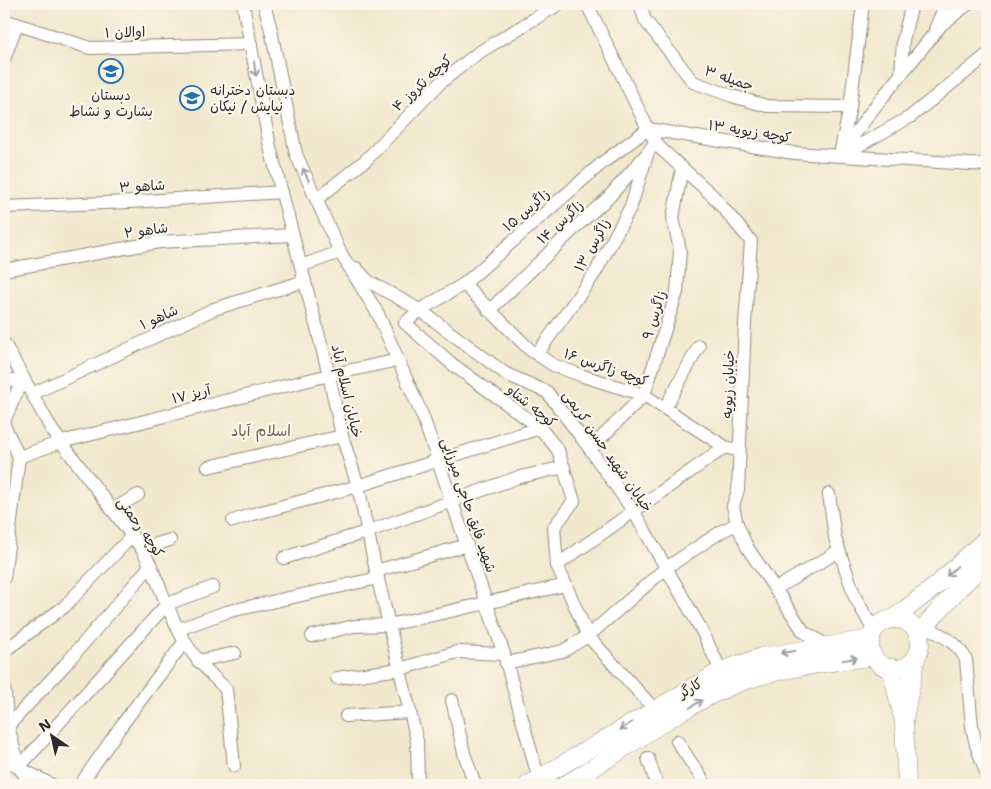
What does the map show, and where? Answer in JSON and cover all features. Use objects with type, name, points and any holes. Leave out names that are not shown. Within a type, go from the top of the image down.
[{"type":"main road","points":[[916,657],[908,665],[902,667],[891,668],[881,664],[873,642],[882,623],[893,619],[937,585],[987,538]]},
{"type":"main road","points":[[904,722],[916,657],[920,646],[921,630],[959,588],[987,562]]},
{"type":"main road","points":[[893,619],[905,621],[921,630]]},
{"type":"main road","name":"کارگر","points":[[535,783],[654,709],[720,671],[762,656],[828,646],[873,642]]},
{"type":"main road","name":"کارگر","points":[[565,785],[703,699],[730,686],[873,642]]},
{"type":"main road","points":[[891,668],[904,722],[907,785]]},
{"type":"street","name":"خیابان اسلام آباد","points":[[243,4],[270,147],[305,281],[342,436],[358,486],[377,575],[417,741],[418,785]]},
{"type":"street","points":[[264,4],[296,154],[340,252],[301,266]]},
{"type":"street","name":"کوچه نکروز ۴","points":[[317,199],[366,160],[441,82],[478,53],[559,4]]},
{"type":"street","points":[[587,4],[648,129]]},
{"type":"street","name":"جمیله ۳","points":[[640,4],[645,20],[693,82],[767,106],[850,107]]},
{"type":"street","points":[[839,156],[850,107],[863,4]]},
{"type":"street","points":[[901,74],[903,40],[912,4]]},
{"type":"street","points":[[930,38],[946,4]]},
{"type":"street","points":[[839,156],[873,109],[941,25],[968,4]]},
{"type":"street","name":"اوالان ۱","points":[[4,20],[90,48],[251,44]]},
{"type":"street","points":[[4,58],[17,24]]},
{"type":"street","points":[[839,156],[910,117],[987,55]]},
{"type":"street","name":"خیابان زیویه","points":[[648,129],[660,147],[713,196],[751,241],[745,323],[738,490],[733,506],[737,524],[748,547],[804,632],[828,646]]},
{"type":"street","name":"کوچه زیویه ۱۳","points":[[648,129],[794,153],[987,165]]},
{"type":"street","name":"زاگرس ۱۵","points":[[420,310],[464,284],[602,163],[648,129]]},
{"type":"street","name":"زاگرس ۱۳","points":[[536,354],[595,273],[631,206],[648,152],[656,142]]},
{"type":"street","name":"زاگرس ۱۴","points":[[489,311],[608,198],[648,152]]},
{"type":"street","name":"زاگرس ۹","points":[[590,448],[644,395],[677,292],[680,250],[673,218],[682,168]]},
{"type":"street","name":"شاهو ۳","points":[[4,207],[130,202],[282,192]]},
{"type":"street","name":"شاهو ۲","points":[[4,270],[159,242],[293,235]]},
{"type":"street","name":"خیابان شهید حسن کریمی","points":[[340,252],[368,280],[420,310],[506,374],[547,392],[590,448],[634,512],[701,630],[720,671]]},
{"type":"street","name":"شهید فایق حاجی میرزایی","points":[[340,252],[378,314],[423,417],[505,658],[535,783]]},
{"type":"street","name":"شاهو ۱","points":[[32,394],[214,309],[305,281]]},
{"type":"street","name":"کوچه زاگرس ۱۶","points":[[464,284],[529,349],[553,365],[644,395],[725,446],[740,452]]},
{"type":"street","name":"کوچه شتاو","points":[[420,310],[405,323],[452,364],[540,428],[558,450],[574,501],[554,527],[557,565],[588,636],[654,709]]},
{"type":"street","name":"کوچه رحمتی","points":[[4,343],[52,430],[142,549],[185,641],[198,661],[226,689],[234,766]]},
{"type":"street","points":[[665,408],[699,346]]},
{"type":"street","name":"آریز ۱۷","points":[[20,457],[61,442],[328,375],[398,360]]},
{"type":"street","points":[[4,382],[23,378]]},
{"type":"street","points":[[4,578],[20,457],[4,423],[23,378]]},
{"type":"street","points":[[233,521],[358,486],[540,428]]},
{"type":"street","points":[[208,466],[342,436]]},
{"type":"street","points":[[557,565],[725,446]]},
{"type":"street","points":[[284,558],[369,531],[516,478],[564,467]]},
{"type":"street","points":[[829,494],[835,538],[873,642]]},
{"type":"street","points":[[112,510],[138,495]]},
{"type":"street","points":[[337,678],[400,669],[457,652],[505,658],[564,651],[588,636],[666,568],[722,531],[737,524]]},
{"type":"street","points":[[4,651],[64,606],[132,536]]},
{"type":"street","points":[[142,549],[170,540]]},
{"type":"street","points":[[179,629],[226,612],[377,575],[467,545]]},
{"type":"street","points":[[775,589],[839,551]]},
{"type":"street","points":[[8,726],[64,666],[151,565]]},
{"type":"street","points":[[312,636],[354,626],[389,624],[487,604],[566,585]]},
{"type":"street","points":[[19,767],[167,604],[213,587]]},
{"type":"street","points":[[921,630],[955,644],[962,650],[966,660],[972,727],[982,744],[987,775]]},
{"type":"street","points":[[80,785],[121,726],[185,641]]},
{"type":"street","points":[[198,661],[235,653]]},
{"type":"street","points":[[4,686],[8,726],[19,767],[31,785]]},
{"type":"street","points":[[452,700],[464,753],[475,785]]},
{"type":"street","points":[[346,716],[410,712]]},
{"type":"street","points":[[677,741],[706,785]]},
{"type":"street","points":[[648,758],[657,785]]},
{"type":"street","points":[[4,760],[52,785]]},
{"type":"place","name":"دبستان بشارت و نشاط","points":[[111,71]]},
{"type":"place","name":"دبستان دخترانه نیایش / نیکان","points":[[192,98]]},
{"type":"district","name":"اسلام آباد","points":[[261,431]]}]
